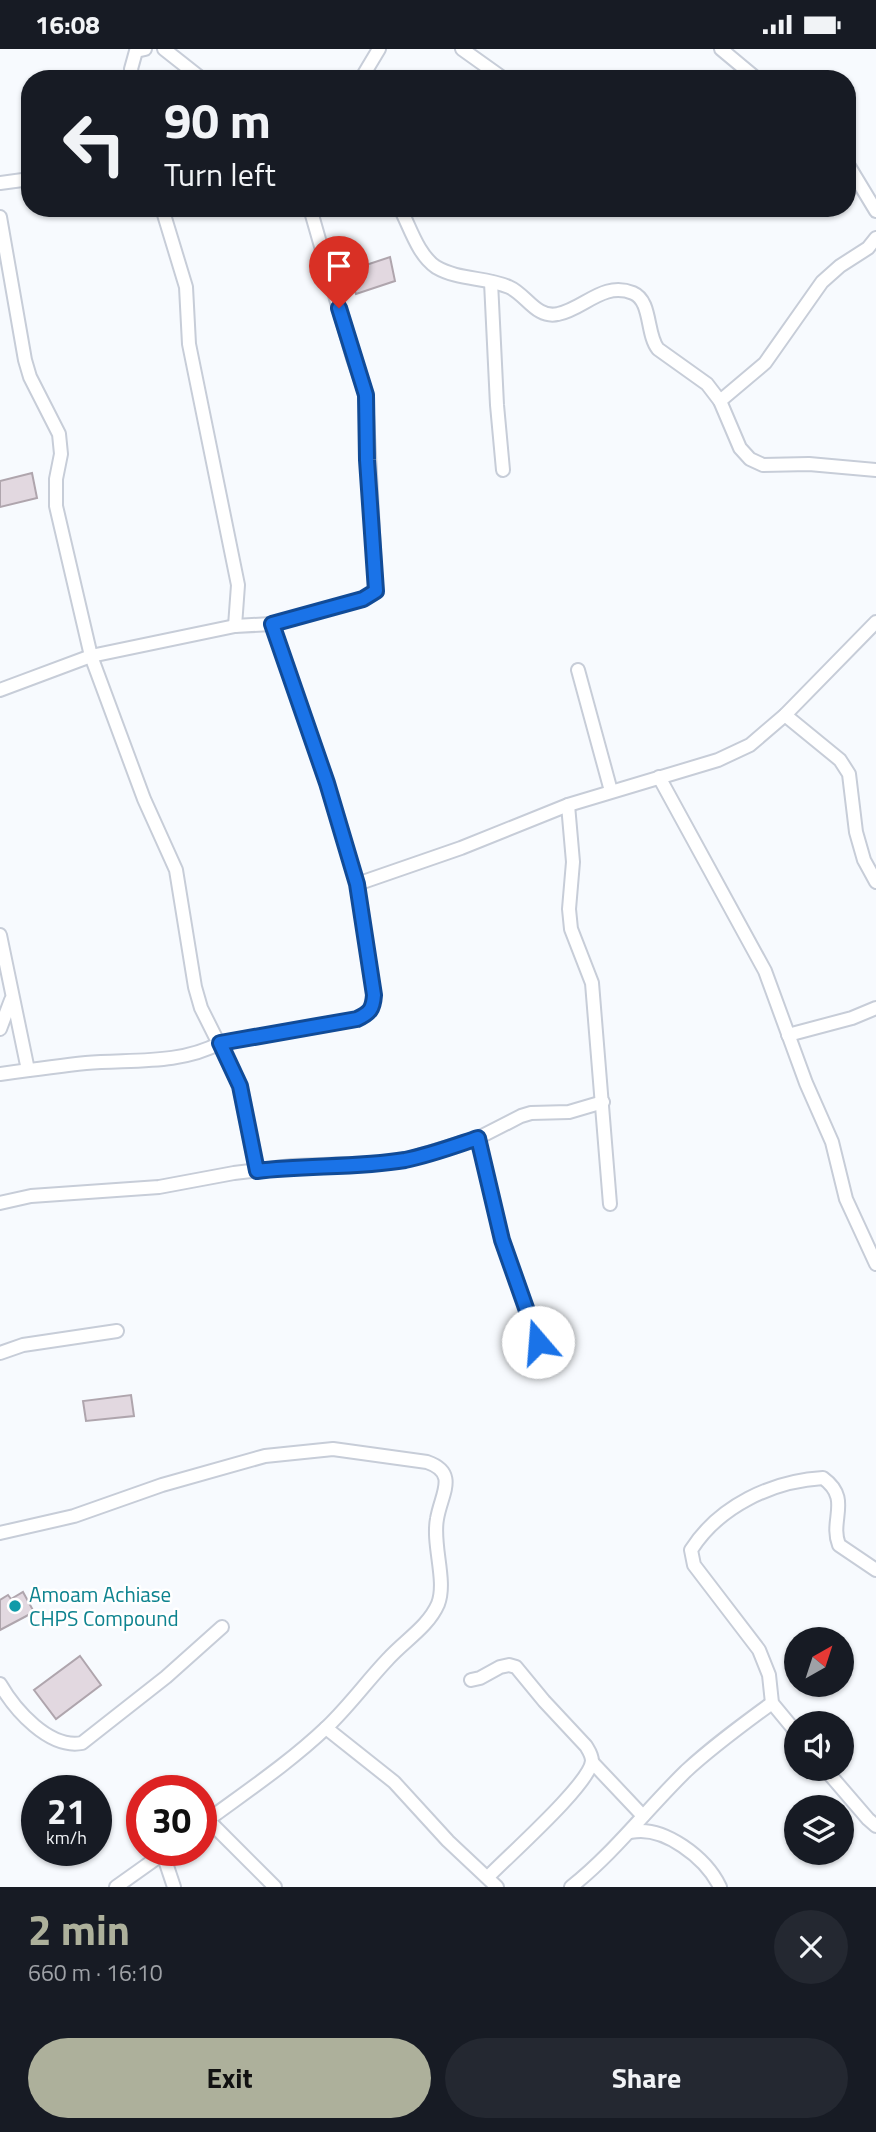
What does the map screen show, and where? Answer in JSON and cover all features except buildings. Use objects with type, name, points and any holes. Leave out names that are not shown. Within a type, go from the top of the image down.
[{"type":"street","points":[[164,49],[179,54],[194,70]]},
{"type":"street","points":[[367,70],[380,49]]},
{"type":"street","points":[[462,49],[491,70]]},
{"type":"street","points":[[721,49],[746,70]]},
{"type":"street","points":[[131,70],[138,50]]},
{"type":"street","points":[[856,178],[876,211]]},
{"type":"street","points":[[0,183],[21,180]]},
{"type":"street","points":[[0,217],[25,359],[30,377],[60,434],[61,454],[56,479],[56,506],[91,656],[144,799],[176,870],[195,987],[201,1008],[240,1086],[257,1171]]},
{"type":"street","points":[[165,217],[186,287],[189,344],[238,585],[235,626]]},
{"type":"street","points":[[0,690],[91,656],[235,626],[272,624],[363,599],[376,591],[367,460],[366,395],[313,217]]},
{"type":"street","points":[[404,217],[424,256],[436,267],[450,273],[510,287],[545,314],[556,315],[570,310],[597,294],[617,290],[633,293],[645,307],[652,342],[707,384],[720,401],[740,448],[750,459],[763,465],[809,464],[876,470]]},
{"type":"street","points":[[720,401],[765,363],[822,282],[840,266],[868,248],[876,238]]},
{"type":"street","points":[[491,282],[503,470]]},
{"type":"street","points":[[357,884],[461,848],[568,805],[718,760],[750,745],[785,715],[876,622]]},
{"type":"street","points":[[0,1074],[88,1063],[187,1056],[204,1052],[220,1043],[357,1019],[371,1010],[374,995],[357,884],[327,783],[272,624]]},
{"type":"street","points":[[578,670],[611,791]]},
{"type":"street","points":[[785,715],[840,760],[849,774],[856,832],[864,860],[876,882]]},
{"type":"street","points":[[659,777],[765,971],[832,1142],[846,1199],[876,1264]]},
{"type":"street","points":[[568,805],[573,845],[571,929],[592,983],[610,1204]]},
{"type":"street","points":[[0,935],[27,1070]]},
{"type":"street","points":[[0,1029],[12,996]]},
{"type":"street","points":[[788,1035],[852,1018],[876,1008]]},
{"type":"street","points":[[0,1203],[31,1196],[159,1187],[234,1173],[292,1166],[405,1160],[478,1138],[531,1113],[569,1112],[603,1102]]},
{"type":"street","points":[[478,1138],[502,1240],[538,1342]]},
{"type":"street","points":[[0,1353],[23,1345],[117,1331]]},
{"type":"street","points":[[0,1533],[102,1508],[162,1485],[265,1456],[333,1449],[427,1462],[439,1466],[443,1471],[446,1484],[436,1521],[441,1591],[439,1602],[416,1633],[397,1649],[363,1690],[326,1728],[257,1787],[217,1814]]},
{"type":"street","points":[[784,1718],[772,1703],[769,1675],[759,1650],[694,1565],[691,1549],[698,1538],[732,1508],[783,1484],[823,1478],[834,1486],[838,1500],[836,1538],[839,1545],[876,1570]]},
{"type":"street","points":[[0,1684],[10,1702],[50,1736],[64,1742],[82,1743],[166,1677],[222,1627]]},
{"type":"street","points":[[471,1680],[500,1667],[516,1667],[544,1702],[586,1746],[591,1753],[592,1762],[572,1793],[488,1877]]},
{"type":"street","points":[[571,1887],[631,1832],[699,1760],[772,1703]]},
{"type":"street","points":[[326,1728],[394,1782],[448,1842],[497,1887]]},
{"type":"street","points":[[592,1762],[643,1817]]},
{"type":"street","points":[[835,1781],[876,1826]]},
{"type":"street","points":[[631,1832],[644,1829],[684,1847],[702,1862],[720,1887]]},
{"type":"street","points":[[217,1835],[275,1887]]},
{"type":"street","points":[[116,1887],[129,1883],[149,1866]]},
{"type":"street","points":[[169,1866],[174,1887]]},
{"type":"place","name":"Amoam Achiase CHPS Compound","points":[[15,1606]]},
{"type":"route","points":[[339,308],[366,395],[367,460],[376,591],[372,596],[363,599],[272,624],[327,783],[357,884],[374,995],[373,1007],[366,1015],[357,1019],[220,1043],[240,1086],[257,1171],[292,1166],[405,1160],[478,1138],[502,1240],[538,1342]]}]
